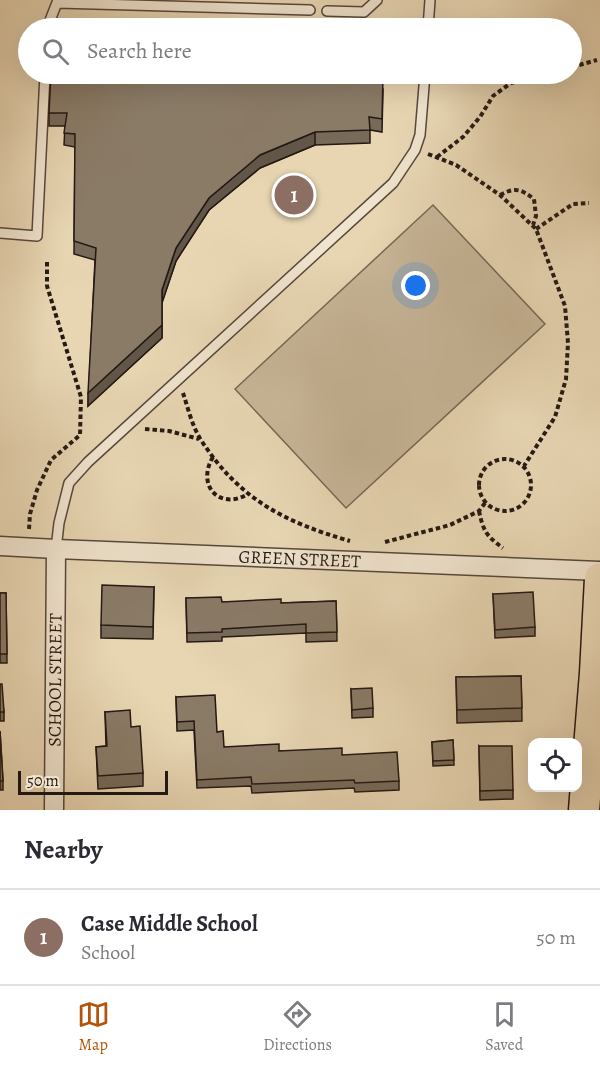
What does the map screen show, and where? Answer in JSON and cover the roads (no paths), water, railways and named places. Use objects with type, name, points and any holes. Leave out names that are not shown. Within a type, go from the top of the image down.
[{"type":"main road","points":[[584,810],[600,578]]},
{"type":"street","name":"GREEN STREET","points":[[0,546],[600,571]]},
{"type":"street","name":"SCHOOL STREET","points":[[54,810],[56,549]]},
{"type":"lane","points":[[327,11],[364,12],[377,0]]},
{"type":"lane","points":[[429,18],[430,0]]},
{"type":"lane","points":[[52,18],[58,1],[310,10]]},
{"type":"lane","points":[[0,233],[37,236],[45,84]]},
{"type":"lane","points":[[56,549],[59,523],[69,483],[88,462],[393,183],[416,150],[420,135],[424,84]]},
{"type":"place","name":"Case Middle School","points":[[294,195]]}]
